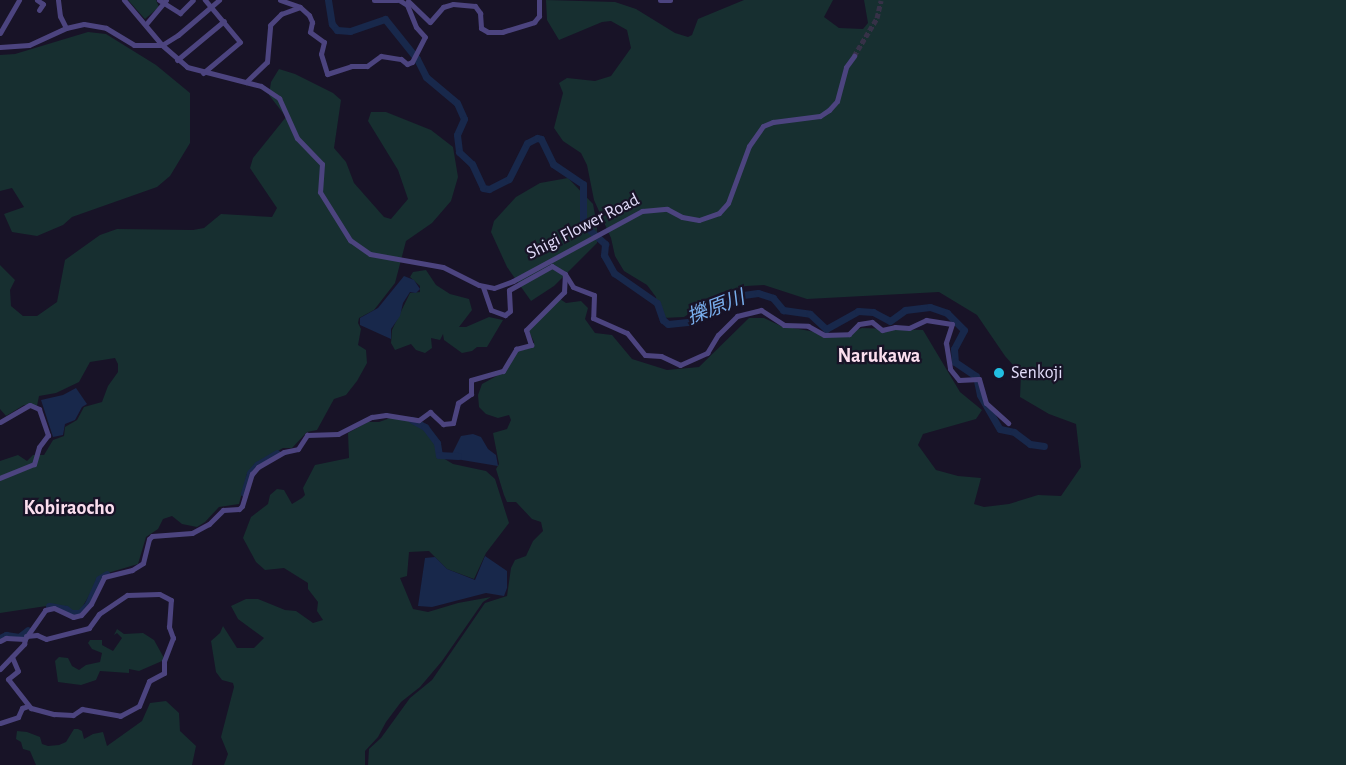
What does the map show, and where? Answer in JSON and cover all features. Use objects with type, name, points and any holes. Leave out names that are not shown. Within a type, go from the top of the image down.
[{"type":"street","points":[[0,33],[19,0]]},
{"type":"street","points":[[37,0],[43,4],[39,10]]},
{"type":"street","points":[[58,0],[60,16],[66,28]]},
{"type":"street","points":[[124,0],[177,60],[203,73],[267,89],[279,98],[297,138],[320,161],[323,168],[320,192],[347,237],[370,254],[453,270],[483,287],[491,310],[505,315],[510,311],[507,293],[513,287],[552,266],[565,274],[573,287],[594,295],[593,318],[621,330],[645,355],[661,356],[680,364],[707,353],[718,335],[737,316],[760,310],[784,326],[808,326],[824,335],[849,334],[859,324],[872,322],[882,330],[895,327],[909,328],[926,320],[952,324],[946,343],[950,370],[959,380],[979,379],[986,403],[1008,423]]},
{"type":"street","points":[[146,24],[163,1],[180,13],[193,0]]},
{"type":"street","points":[[203,73],[240,42],[205,0]]},
{"type":"street","points":[[0,47],[30,45],[76,25],[99,25],[134,45],[162,45],[178,35],[219,0]]},
{"type":"street","points":[[280,0],[300,7],[311,19],[310,32],[324,42],[321,54],[327,74],[351,66],[367,66],[381,56],[401,59],[407,64],[412,62],[425,37],[416,27],[407,5],[398,0],[374,0]]},
{"type":"street","points":[[407,0],[430,22],[443,7],[453,4],[475,6],[480,13],[481,28],[488,32],[502,32],[534,22],[539,16],[539,0]]},
{"type":"street","points":[[660,0],[670,0]]},
{"type":"street","points":[[246,82],[267,62],[270,25],[281,14],[300,7]]},
{"type":"street","points":[[0,15],[8,19]]},
{"type":"street","points":[[177,60],[224,21]]},
{"type":"street","name":"Shigi Flower Road","points":[[483,287],[503,286],[642,211],[659,208],[699,220],[719,213],[728,203],[749,146],[763,126],[773,122],[820,116],[829,110],[837,101],[846,67],[854,56]]},
{"type":"street","points":[[0,669],[24,644],[49,608],[62,610],[73,617],[81,615],[92,604],[104,577],[132,570],[143,563],[149,539],[152,536],[192,533],[209,524],[223,510],[239,509],[252,474],[258,466],[284,452],[298,450],[307,435],[338,434],[372,417],[386,415],[419,420],[430,412],[443,424],[453,423],[458,403],[471,394],[471,380],[503,371],[516,349],[533,343],[526,330],[564,292],[565,274]]},
{"type":"street","points":[[0,413],[0,422],[30,405],[39,409],[48,435],[39,447],[34,464],[0,478]]},
{"type":"street","points":[[0,641],[6,638],[46,639],[89,628],[99,614],[127,595],[159,594],[171,600],[169,627],[174,638],[164,661],[164,673],[149,681],[143,700],[120,716],[82,710],[73,715],[44,713],[28,706],[8,679],[18,671],[12,657]]},
{"type":"street","points":[[0,723],[18,717],[22,708],[28,706]]},
{"type":"green space","points":[[128,0],[156,0],[159,7],[145,19]]},
{"type":"green space","points":[[546,0],[615,2],[636,9],[675,33],[688,37],[692,35],[698,19],[744,0],[833,0],[824,17],[839,28],[863,29],[868,23],[864,0],[1346,0],[1346,765],[368,765],[369,749],[381,738],[410,698],[432,680],[485,603],[507,596],[511,568],[515,560],[526,556],[533,541],[543,531],[541,522],[532,519],[516,502],[507,502],[496,469],[499,464],[493,433],[507,429],[511,420],[509,415],[498,418],[486,414],[479,407],[478,395],[482,384],[502,373],[515,352],[533,347],[534,342],[528,329],[560,299],[566,303],[581,301],[588,308],[585,319],[595,333],[612,335],[632,359],[667,370],[699,367],[749,318],[764,318],[781,326],[839,336],[862,328],[923,330],[960,392],[982,410],[976,419],[923,434],[918,445],[936,470],[958,476],[981,478],[974,504],[984,507],[1009,504],[1038,495],[1061,496],[1081,467],[1076,424],[1049,414],[1020,397],[1021,374],[1005,356],[977,315],[939,292],[807,299],[764,285],[746,286],[720,293],[684,317],[662,318],[657,309],[656,297],[647,285],[624,271],[615,256],[611,238],[594,200],[587,165],[581,153],[563,141],[554,128],[563,93],[559,83],[567,78],[595,81],[611,76],[631,48],[627,30],[611,21],[602,22],[559,40],[547,20]]},
{"type":"green space","points":[[88,32],[106,34],[156,65],[190,93],[190,143],[170,176],[157,187],[72,217],[63,225],[37,236],[12,232],[4,214],[24,207],[12,188],[0,191],[0,55],[15,54]]},
{"type":"green space","points":[[279,69],[295,74],[333,93],[341,100],[334,148],[346,162],[354,183],[384,217],[391,219],[408,199],[398,170],[368,121],[371,112],[386,112],[431,130],[453,147],[458,177],[451,201],[432,223],[406,241],[395,283],[374,310],[359,318],[358,323],[361,329],[358,345],[366,350],[367,363],[357,381],[346,395],[334,399],[317,430],[307,432],[292,448],[283,448],[257,463],[247,474],[239,504],[219,507],[197,527],[182,524],[172,516],[163,519],[158,529],[146,537],[138,564],[101,575],[80,611],[75,613],[53,605],[0,613],[0,461],[18,455],[27,461],[33,455],[44,455],[53,440],[64,436],[65,427],[77,420],[84,407],[102,402],[108,386],[118,372],[118,364],[115,358],[90,362],[79,382],[56,393],[39,396],[37,406],[24,405],[6,416],[0,409],[0,265],[15,280],[10,290],[11,306],[23,316],[37,316],[57,302],[65,260],[100,235],[117,229],[193,230],[204,228],[221,214],[272,217],[277,208],[250,168],[253,158],[286,117],[269,95],[271,82]]},
{"type":"green space","points":[[568,178],[593,204],[597,225],[597,243],[554,286],[531,301],[507,267],[491,232],[494,221],[516,197],[540,183]]},
{"type":"green space","points":[[426,270],[436,285],[450,294],[469,299],[472,310],[459,327],[466,327],[489,317],[503,320],[487,347],[477,347],[472,351],[462,353],[444,340],[443,334],[440,340],[431,338],[432,348],[425,353],[416,350],[411,344],[395,350],[391,343],[392,330],[410,293],[420,292],[420,286],[410,277],[413,272]]},
{"type":"green space","points":[[390,418],[417,422],[436,442],[438,455],[453,464],[486,471],[495,479],[509,523],[486,553],[474,579],[447,569],[429,551],[409,552],[407,576],[400,578],[413,609],[428,612],[458,603],[491,597],[483,602],[442,661],[420,687],[401,702],[386,722],[378,737],[365,751],[365,765],[224,765],[228,754],[221,737],[234,687],[233,683],[222,680],[216,672],[211,641],[220,633],[223,626],[237,648],[254,648],[264,638],[238,619],[231,606],[246,599],[258,599],[285,610],[296,611],[313,623],[323,620],[317,611],[318,602],[308,589],[308,583],[284,568],[265,570],[256,562],[243,538],[251,517],[268,504],[270,495],[277,489],[284,490],[292,504],[302,498],[305,495],[303,488],[315,465],[349,458],[348,433],[368,422],[379,422]]},
{"type":"green space","points":[[117,629],[124,634],[143,633],[154,640],[164,658],[139,671],[129,669],[129,673],[100,671],[96,680],[81,685],[58,682],[55,661],[59,657],[68,658],[72,666],[79,670],[86,665],[100,662],[102,653],[92,649],[88,643],[90,640],[102,640],[102,645],[113,651],[122,638],[117,633],[114,635]]},
{"type":"green space","points":[[166,701],[179,713],[180,731],[196,746],[192,765],[36,765],[30,751],[23,749],[21,742],[16,739],[17,731],[27,732],[40,737],[42,744],[59,745],[66,742],[74,729],[78,729],[82,731],[84,739],[103,732],[107,746],[142,721],[150,703]]},
{"type":"water","points":[[404,276],[414,280],[420,289],[416,293],[410,292],[403,303],[400,316],[391,329],[391,339],[360,325],[360,318],[378,308]]},
{"type":"water","points":[[76,388],[87,404],[82,407],[75,420],[65,424],[63,435],[53,437],[41,400],[63,395]]},
{"type":"water","points":[[473,434],[481,437],[488,449],[496,455],[498,466],[450,458],[461,436]]},
{"type":"water","points":[[485,556],[507,571],[507,588],[504,596],[486,593],[432,607],[418,606],[425,558],[435,557],[447,569],[475,580]]},
{"type":"waterway","name":"擽原川","points":[[328,0],[332,24],[337,30],[350,31],[385,19],[417,59],[426,77],[457,103],[464,119],[457,135],[459,152],[472,164],[483,188],[489,189],[509,179],[527,143],[537,138],[541,139],[553,164],[583,184],[583,224],[605,244],[604,255],[614,273],[657,303],[663,320],[668,324],[695,321],[743,295],[758,293],[773,298],[783,310],[810,314],[826,329],[858,311],[873,312],[890,321],[905,310],[930,307],[947,313],[964,330],[954,349],[955,362],[976,376],[980,395],[1000,429],[1014,432],[1030,444],[1044,446]]},
{"type":"waterway","points":[[412,420],[425,427],[437,443],[439,455],[458,456]]},
{"type":"waterway","points":[[244,493],[250,473],[257,465],[277,453]]},
{"type":"waterway","points":[[49,606],[66,609],[71,613],[80,613],[88,604],[99,579],[107,574]]},
{"type":"waterway","points":[[0,638],[6,635],[19,637],[28,630]]},
{"type":"tunnel","points":[[854,56],[877,18],[881,0]]},
{"type":"place","name":"Senkoji","points":[[999,373]]},
{"type":"district","name":"Narukawa","points":[[879,356]]},
{"type":"district","name":"Kobiraocho","points":[[69,508]]}]
